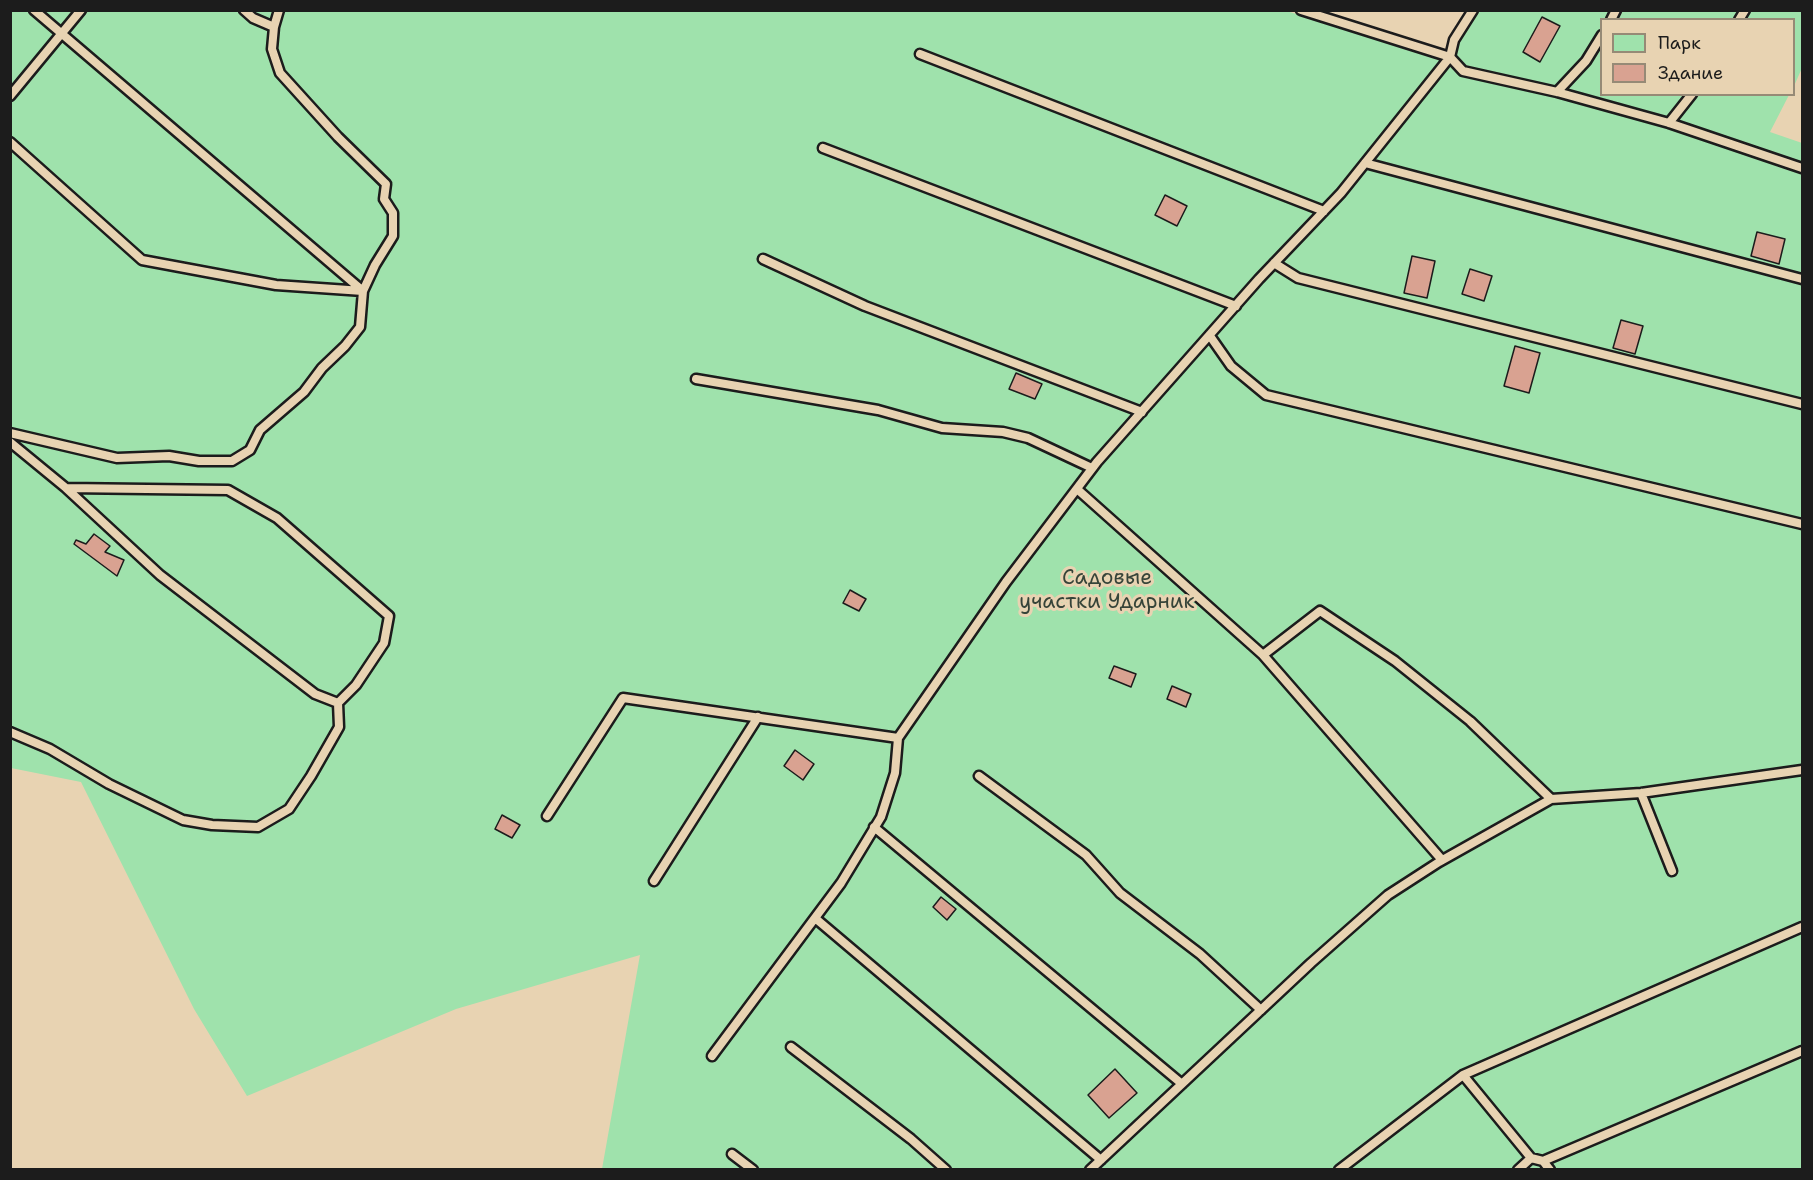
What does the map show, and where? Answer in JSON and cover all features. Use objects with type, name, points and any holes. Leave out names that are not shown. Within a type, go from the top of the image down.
[{"type":"lane","points":[[34,10],[363,291]]},
{"type":"lane","points":[[10,96],[81,10]]},
{"type":"lane","points":[[244,10],[253,18],[274,27]]},
{"type":"lane","points":[[10,433],[117,458],[169,456],[199,461],[232,461],[250,450],[260,430],[304,392],[322,368],[345,346],[360,327],[363,291],[375,265],[393,236],[393,213],[384,199],[386,184],[338,137],[280,73],[272,48],[274,27],[279,10]]},
{"type":"lane","points":[[1301,10],[1450,57],[1463,71],[1557,92],[1669,123],[1803,168]]},
{"type":"lane","points":[[712,1056],[841,883],[881,817],[895,773],[898,738],[1006,582],[1092,468],[1365,163],[1450,57],[1454,40],[1473,10]]},
{"type":"lane","points":[[1557,92],[1586,61],[1600,38]]},
{"type":"lane","points":[[920,54],[1324,211]]},
{"type":"lane","points":[[1669,123],[1690,96]]},
{"type":"lane","points":[[10,142],[142,260],[276,285],[363,291]]},
{"type":"lane","points":[[823,148],[1236,306]]},
{"type":"lane","points":[[1365,163],[1803,279]]},
{"type":"lane","points":[[764,259],[865,306],[1142,412]]},
{"type":"lane","points":[[1274,263],[1298,278],[1803,404]]},
{"type":"lane","points":[[1210,336],[1231,366],[1266,395],[1803,524]]},
{"type":"lane","points":[[696,379],[878,410],[942,428],[1003,432],[1028,438],[1092,468]]},
{"type":"lane","points":[[10,442],[66,488],[160,575],[315,694],[338,703]]},
{"type":"lane","points":[[10,732],[50,749],[109,784],[183,820],[212,825],[258,827],[289,809],[339,727],[338,703],[356,685],[384,643],[389,616],[278,518],[228,490],[66,488]]},
{"type":"lane","points":[[1077,489],[1263,655],[1442,860]]},
{"type":"lane","points":[[1263,655],[1320,611],[1395,661],[1470,721],[1551,799]]},
{"type":"lane","points":[[548,816],[623,698],[898,738]]},
{"type":"lane","points":[[654,881],[758,717]]},
{"type":"lane","points":[[1090,1170],[1388,895],[1442,860],[1551,799],[1641,793],[1803,770]]},
{"type":"lane","points":[[979,776],[1086,855],[1119,893],[1200,954],[1261,1010]]},
{"type":"lane","points":[[1641,793],[1672,871]]},
{"type":"lane","points":[[874,827],[1182,1084]]},
{"type":"lane","points":[[815,918],[1101,1160]]},
{"type":"lane","points":[[1339,1170],[1463,1075],[1803,927]]},
{"type":"lane","points":[[791,1047],[946,1170]]},
{"type":"lane","points":[[1463,1075],[1531,1158],[1543,1161],[1803,1051]]},
{"type":"lane","points":[[732,1154],[753,1170]]},
{"type":"lane","points":[[1518,1170],[1531,1158]]},
{"type":"lane","points":[[1543,1161],[1550,1170]]},
{"type":"green space","name":"Садовые участки Ударник","points":[[1283,10],[1447,59],[1479,11],[1802,11],[1802,68],[1795,84],[1795,18],[1600,18],[1600,96],[1788,96],[1770,132],[1802,143],[1802,1169],[602,1169],[640,955],[456,1009],[247,1096],[194,1009],[81,782],[11,768],[10,11]]},
{"type":"building","points":[[1542,17],[1560,26],[1540,62],[1523,52]]},
{"type":"building","points":[[1165,195],[1187,206],[1177,226],[1155,215]]},
{"type":"building","points":[[1757,232],[1785,239],[1779,264],[1751,256]]},
{"type":"building","points":[[1412,256],[1435,261],[1427,298],[1404,293]]},
{"type":"building","points":[[1470,269],[1492,276],[1484,301],[1462,294]]},
{"type":"building","points":[[1621,320],[1643,326],[1635,354],[1613,348]]},
{"type":"building","points":[[1515,346],[1540,353],[1529,393],[1504,386]]},
{"type":"building","points":[[1016,373],[1042,384],[1035,399],[1009,389]]},
{"type":"building","points":[[94,534],[110,546],[105,552],[124,560],[117,576],[74,544],[76,540],[86,544]]},
{"type":"building","points":[[850,590],[866,599],[859,611],[843,603]]},
{"type":"building","points":[[1114,666],[1136,674],[1131,687],[1109,678]]},
{"type":"building","points":[[1172,686],[1191,694],[1186,707],[1167,699]]},
{"type":"building","points":[[795,750],[814,764],[803,780],[784,766]]},
{"type":"building","points":[[502,815],[520,825],[512,838],[495,829]]},
{"type":"building","points":[[941,897],[956,909],[947,920],[933,907]]},
{"type":"building","points":[[1115,1069],[1137,1093],[1109,1118],[1088,1095]]}]
